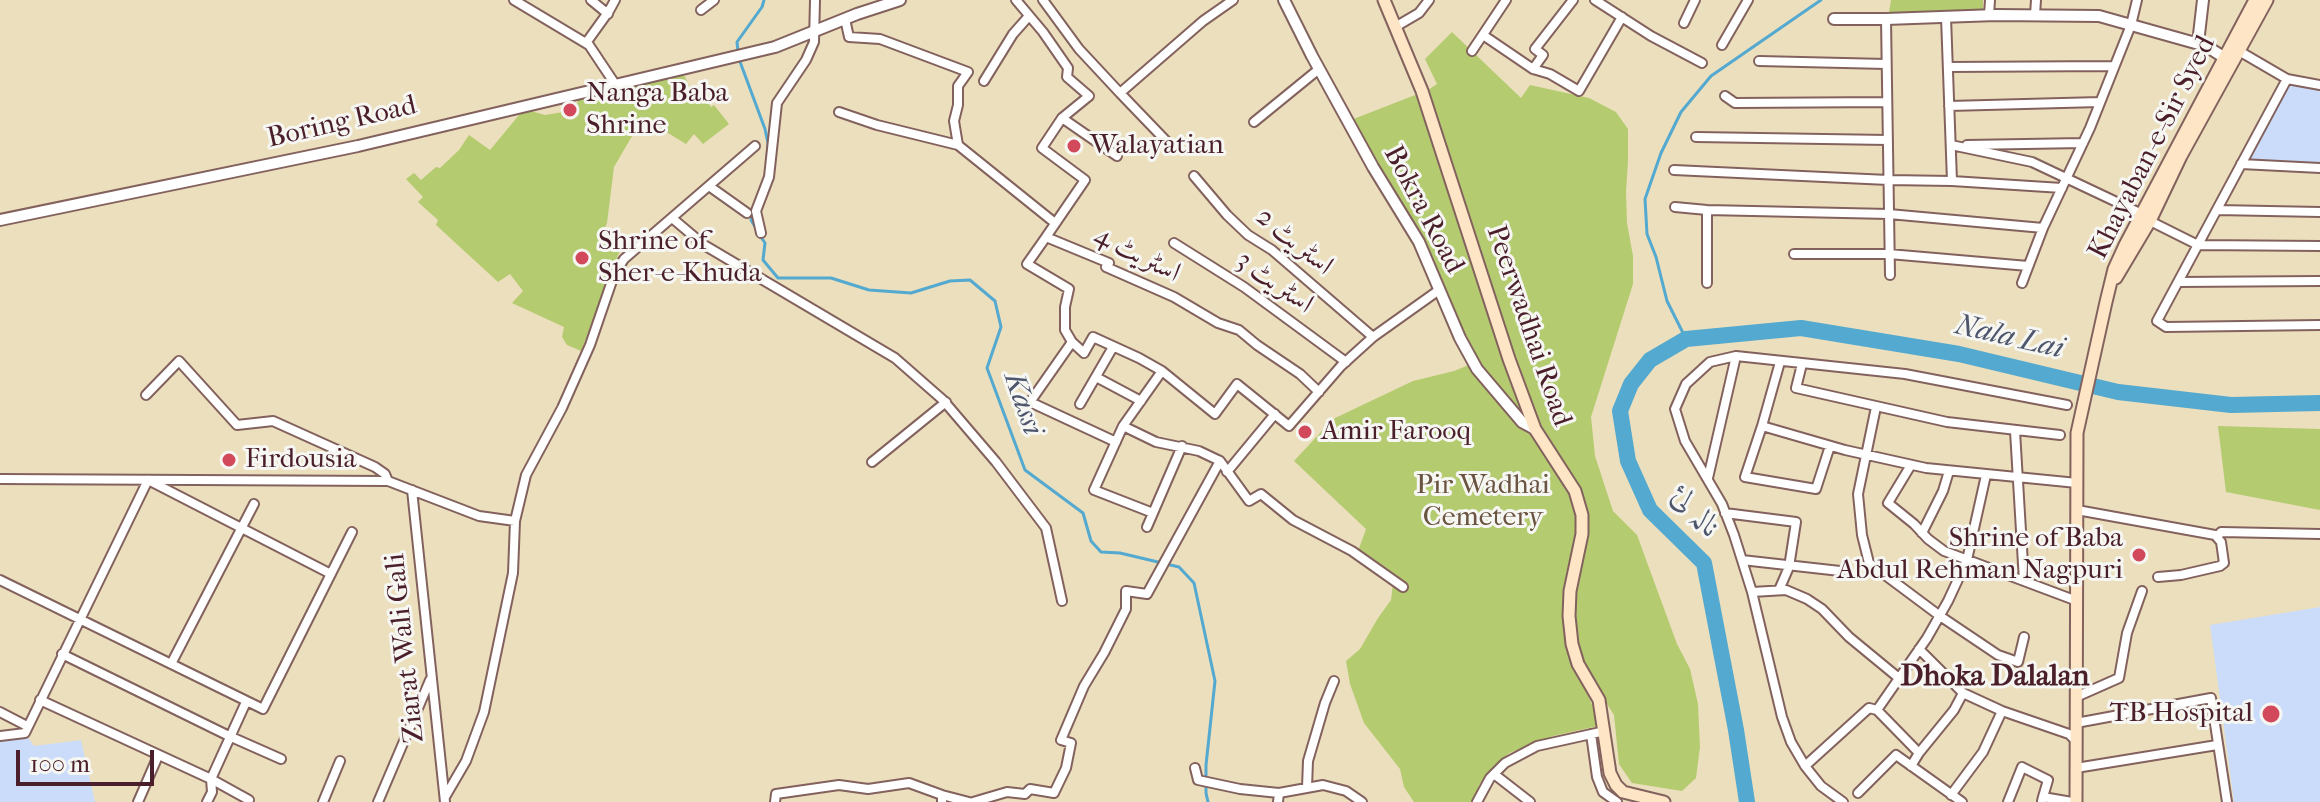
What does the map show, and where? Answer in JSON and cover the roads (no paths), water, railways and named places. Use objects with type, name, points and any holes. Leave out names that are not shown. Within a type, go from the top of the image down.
[{"type":"main road","name":"Peerwadhai Road","points":[[1387,0],[1422,91],[1509,359],[1535,429],[1575,491],[1582,515],[1582,534],[1570,591],[1572,644],[1578,664],[1599,700],[1610,773],[1623,792],[1664,802]]},
{"type":"main road","name":"Khayaban-e-Sir Syed","points":[[2146,218],[2255,0]]},
{"type":"main road","name":"Khayaban-e-Sir Syed","points":[[2077,483],[2077,433],[2114,269],[2146,218],[2267,0]]},
{"type":"main road","points":[[2074,802],[2077,483]]},
{"type":"street","points":[[514,0],[586,43],[615,84]]},
{"type":"street","points":[[591,0],[608,14]]},
{"type":"street","points":[[586,43],[615,0]]},
{"type":"street","points":[[701,10],[714,0]]},
{"type":"street","points":[[761,233],[756,211],[769,177],[777,103],[807,59],[814,42],[815,0]]},
{"type":"street","name":"Boring Road","points":[[0,220],[358,146],[775,47],[900,0]]},
{"type":"street","points":[[1016,0],[1068,68],[1067,77],[1089,96],[1062,118],[1042,148],[1085,180],[1027,264],[1069,289],[1065,330],[1084,353],[1093,337],[1139,358],[1162,371],[1215,414],[1237,384],[1289,426],[1346,362],[1373,337],[1439,290]]},
{"type":"street","points":[[1043,0],[1079,49],[1170,145]]},
{"type":"street","points":[[1120,93],[1169,49],[1233,0]]},
{"type":"street","name":"Bokra Road","points":[[1284,0],[1373,167],[1419,242],[1460,338],[1477,369],[1522,422],[1535,429]]},
{"type":"street","points":[[1394,24],[1419,13],[1429,0]]},
{"type":"street","points":[[1472,51],[1506,0]]},
{"type":"street","points":[[1533,69],[1543,55],[1535,49],[1573,0]]},
{"type":"street","points":[[1595,0],[1651,36],[1702,63]]},
{"type":"street","points":[[1684,23],[1695,0]]},
{"type":"street","points":[[1722,45],[1748,0]]},
{"type":"street","points":[[1989,15],[1990,0]]},
{"type":"street","points":[[2035,15],[2036,0]]},
{"type":"street","points":[[2022,283],[2043,228],[2100,102],[2131,25],[2137,0]]},
{"type":"street","points":[[2198,43],[2203,0]]},
{"type":"street","points":[[984,81],[1013,34],[1029,16]]},
{"type":"street","points":[[1834,19],[2099,16],[2198,43],[2225,58]]},
{"type":"street","points":[[1483,35],[1533,69],[1550,74],[1579,91],[1622,17]]},
{"type":"street","points":[[1946,17],[1952,181]]},
{"type":"street","points":[[845,19],[849,37],[880,39],[968,72],[958,86],[954,121],[958,145]]},
{"type":"street","points":[[1886,19],[1890,275]]},
{"type":"street","points":[[2239,51],[2287,79],[2320,85]]},
{"type":"street","points":[[1759,61],[1886,64]]},
{"type":"street","points":[[1948,67],[2113,66]]},
{"type":"street","points":[[1254,122],[1319,69]]},
{"type":"street","points":[[2287,79],[2157,321],[2166,327],[2320,325]]},
{"type":"street","points":[[1725,96],[1735,103],[1887,102]]},
{"type":"street","points":[[1949,106],[2100,102]]},
{"type":"street","points":[[839,112],[958,145],[1055,223]]},
{"type":"street","points":[[1062,118],[1117,156]]},
{"type":"street","points":[[1696,137],[1888,140]]},
{"type":"street","points":[[1951,145],[2083,143]]},
{"type":"street","points":[[1951,145],[2032,162],[2198,245],[2320,246]]},
{"type":"street","points":[[444,801],[466,761],[484,712],[513,573],[515,521],[526,475],[562,408],[590,345],[614,275],[624,259],[755,146]]},
{"type":"street","points":[[2241,164],[2320,168]]},
{"type":"street","points":[[1674,170],[2062,188]]},
{"type":"street","name":"اسٹریٹ 2","points":[[1194,176],[1248,235],[1272,250],[1373,337]]},
{"type":"street","points":[[709,186],[747,213]]},
{"type":"street","points":[[1675,207],[1889,214],[2043,228]]},
{"type":"street","points":[[1707,210],[1707,283]]},
{"type":"street","points":[[2217,210],[2320,212]]},
{"type":"street","points":[[672,218],[704,245],[895,358],[946,402],[1046,528],[1062,601]]},
{"type":"street","name":"اسٹریٹ 4","points":[[1046,237],[1109,263],[1106,267],[1174,297],[1218,323],[1239,330],[1300,374],[1319,392]]},
{"type":"street","name":"اسٹریٹ 3","points":[[1174,243],[1244,287],[1346,362]]},
{"type":"street","points":[[1794,254],[1889,254],[2028,266]]},
{"type":"street","points":[[2178,282],[2320,281]]},
{"type":"street","points":[[1072,342],[1030,402],[1116,442]]},
{"type":"street","points":[[1080,404],[1113,347]]},
{"type":"street","points":[[1708,478],[1736,356]]},
{"type":"street","points":[[1843,802],[1821,786],[1791,742],[1742,560],[1725,513],[1685,441],[1675,409],[1686,384],[1710,362],[1736,356],[1905,374],[2067,405]]},
{"type":"street","points":[[146,395],[179,361],[237,425],[273,421],[375,467],[385,474],[388,481]]},
{"type":"street","points":[[1780,362],[1745,477],[1816,489],[1830,446]]},
{"type":"street","points":[[1802,364],[1796,388],[1947,422],[2060,435]]},
{"type":"street","points":[[1153,513],[1094,490],[1123,426],[1162,371]]},
{"type":"street","points":[[1096,377],[1141,401]]},
{"type":"street","points":[[872,462],[946,402]]},
{"type":"street","points":[[1876,407],[1858,494],[1862,535],[1869,563],[1998,655],[2018,662],[2024,637]]},
{"type":"street","points":[[1227,472],[1275,414]]},
{"type":"street","points":[[1123,426],[1156,442],[1199,451],[1220,461],[1249,501],[1261,494],[1293,520],[1352,551],[1403,587]]},
{"type":"street","points":[[1762,426],[1911,465],[2077,483]]},
{"type":"street","points":[[2015,431],[2024,581]]},
{"type":"street","points":[[1147,527],[1182,446]]},
{"type":"street","points":[[775,802],[776,794],[839,785],[868,789],[909,783],[942,798],[971,802],[996,798],[1007,792],[1025,794],[1030,789],[1054,793],[1066,768],[1071,743],[1061,740],[1084,686],[1126,609],[1126,591],[1147,594],[1220,461]]},
{"type":"street","points":[[1911,465],[1888,503],[1922,533],[1944,551],[2077,601]]},
{"type":"street","points":[[1922,533],[1943,491],[1949,471]]},
{"type":"street","points":[[1877,710],[1940,616],[1967,560],[1986,475]]},
{"type":"street","points":[[0,479],[388,481],[479,516],[515,521]]},
{"type":"street","points":[[148,480],[331,574]]},
{"type":"street","points":[[0,736],[25,733],[148,480]]},
{"type":"street","name":"Ziarat Wali Gali","points":[[412,490],[444,801]]},
{"type":"street","points":[[171,664],[254,504]]},
{"type":"street","points":[[2077,510],[2215,535],[2221,542],[2224,563],[2220,566],[2158,577]]},
{"type":"street","points":[[1725,513],[1796,522],[1789,567],[1779,590]]},
{"type":"street","points":[[0,580],[263,709],[352,532]]},
{"type":"street","points":[[2217,537],[2221,532],[2320,534]]},
{"type":"street","points":[[1742,560],[1840,571]]},
{"type":"street","points":[[1752,592],[1779,590],[1797,593],[1822,609],[1849,637],[1900,679]]},
{"type":"street","points":[[2076,697],[2119,678],[2127,633],[2142,591]]},
{"type":"street","points":[[1919,649],[1963,693],[2002,711],[2069,734],[2076,741]]},
{"type":"street","points":[[62,654],[281,759]]},
{"type":"street","points":[[378,802],[431,679]]},
{"type":"street","points":[[1307,787],[1308,761],[1334,681]]},
{"type":"street","points":[[1911,766],[1954,710],[1963,693]]},
{"type":"street","points":[[2076,723],[2211,698],[2227,802]]},
{"type":"street","points":[[40,700],[211,779],[248,802]]},
{"type":"street","points":[[207,802],[212,792],[211,779],[246,702]]},
{"type":"street","points":[[1805,766],[1869,708],[1877,710],[1919,753]]},
{"type":"street","points":[[1951,795],[1983,752],[2002,711]]},
{"type":"street","points":[[0,712],[27,726]]},
{"type":"street","points":[[1477,802],[1494,774],[1505,763],[1537,746],[1605,731]]},
{"type":"street","points":[[1591,734],[1597,777],[1605,799],[1617,802]]},
{"type":"street","points":[[2076,768],[2217,745]]},
{"type":"street","points":[[1858,793],[1896,755],[1962,802]]},
{"type":"street","points":[[142,801],[158,756]]},
{"type":"street","points":[[323,802],[340,761]]},
{"type":"street","points":[[2008,802],[2022,767],[2048,780],[2042,800],[2074,802]]},
{"type":"street","points":[[1195,768],[1198,780],[1279,798],[1307,787],[1323,785],[1346,791],[1362,802]]},
{"type":"street","points":[[1494,774],[1530,802]]},
{"type":"waterway","name":"Kassi","points":[[738,52],[737,42],[764,0]]},
{"type":"waterway","points":[[1686,339],[1667,301],[1647,234],[1645,199],[1661,153],[1681,112],[1711,76],[1821,0]]},
{"type":"waterway","name":"Kassi","points":[[739,59],[765,129],[767,158]]},
{"type":"waterway","name":"Kassi","points":[[753,212],[751,220],[757,230]]},
{"type":"waterway","name":"Kassi","points":[[761,237],[765,243],[763,260],[778,278],[831,278],[869,290],[911,293],[950,281],[970,280],[995,301],[1001,327],[987,368],[1025,470],[1083,513],[1091,541],[1101,552],[1120,553],[1179,567],[1194,583],[1215,681],[1206,765],[1208,802]]},
{"type":"waterway","name":"Nala Lai","points":[[1747,802],[1704,563],[1650,510],[1628,461],[1620,411],[1631,384],[1650,360],[1686,339],[1801,328],[1959,354],[2118,392],[2231,405],[2320,403]]},
{"type":"place","name":"Nanga Baba Shrine","points":[[570,110]]},
{"type":"place","name":"Walayatian","points":[[1074,146]]},
{"type":"place","name":"Shrine of Sher-e-Khuda","points":[[582,258]]},
{"type":"place","name":"Amir Farooq","points":[[1305,432]]},
{"type":"place","name":"Firdousia","points":[[229,460]]},
{"type":"place","name":"Shrine of Baba Abdul Rehman Nagpuri","points":[[2139,555]]},
{"type":"place","name":"TB Hospital","points":[[2271,714]]},
{"type":"district","name":"Dhoka Dalalan","points":[[1995,678]]},
{"type":"park label","name":"Pir Wadhai Cemetery","points":[[1483,502]]},
{"type":"water label","name":"نالہ لئ","points":[[1695,513]]}]
